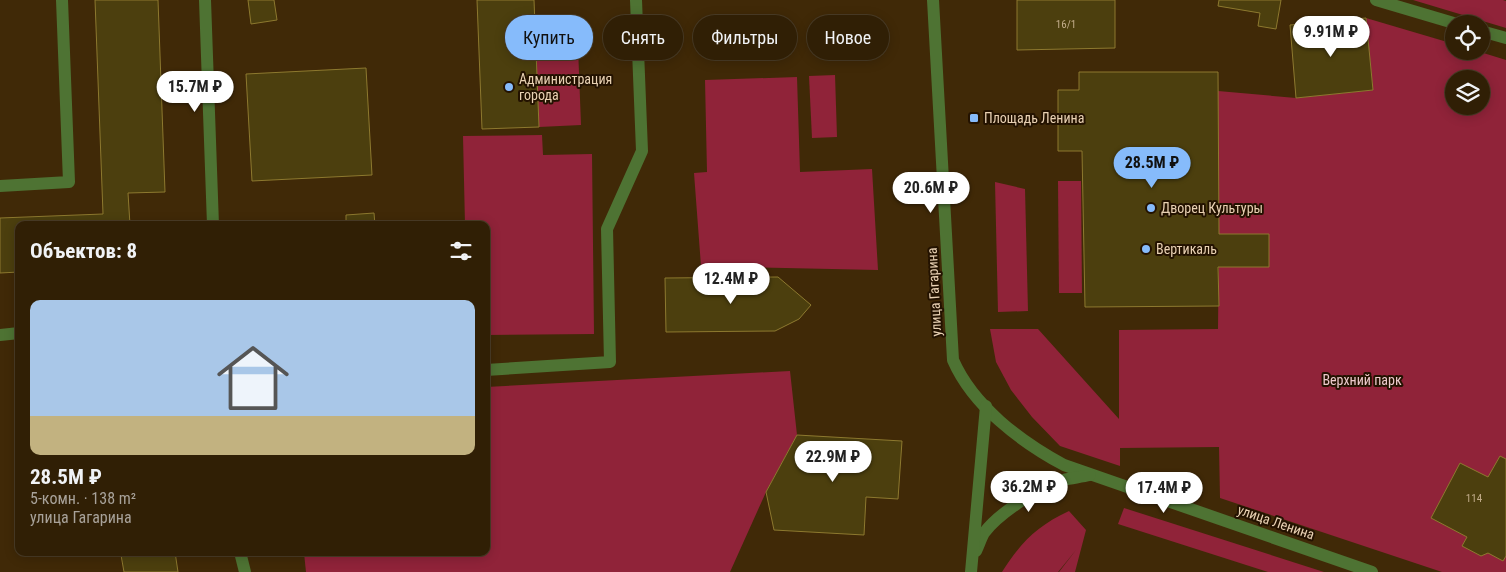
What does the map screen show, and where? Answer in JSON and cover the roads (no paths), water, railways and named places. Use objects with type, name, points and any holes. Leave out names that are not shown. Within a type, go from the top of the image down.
[{"type":"street","points":[[0,186],[69,182],[62,0]]},
{"type":"street","points":[[205,0],[213,221]]},
{"type":"street","points":[[490,370],[610,362],[607,229],[642,150],[636,0]]},
{"type":"street","name":"улица Гагарина","points":[[933,0],[953,360],[958,372],[986,406]]},
{"type":"street","points":[[1377,0],[1445,20]]},
{"type":"street","points":[[1490,34],[1506,38]]},
{"type":"street","points":[[0,335],[15,333]]},
{"type":"street","points":[[971,566],[986,406]]},
{"type":"street","name":"улица Ленина","points":[[986,406],[1019,438],[1041,453],[1064,465],[1372,572]]},
{"type":"street","points":[[971,566],[984,534],[995,522],[1014,507],[1050,485],[1063,480],[1092,474]]},
{"type":"street","points":[[241,556],[245,572]]},
{"type":"place","name":"Администрация города","points":[[509,87]]},
{"type":"place","name":"Площадь Ленина","points":[[974,118]]},
{"type":"place","name":"Дворец Культуры","points":[[1151,208]]},
{"type":"place","name":"Вертикаль","points":[[1146,249]]},
{"type":"park label","name":"Верхний парк","points":[[1362,380]]}]
